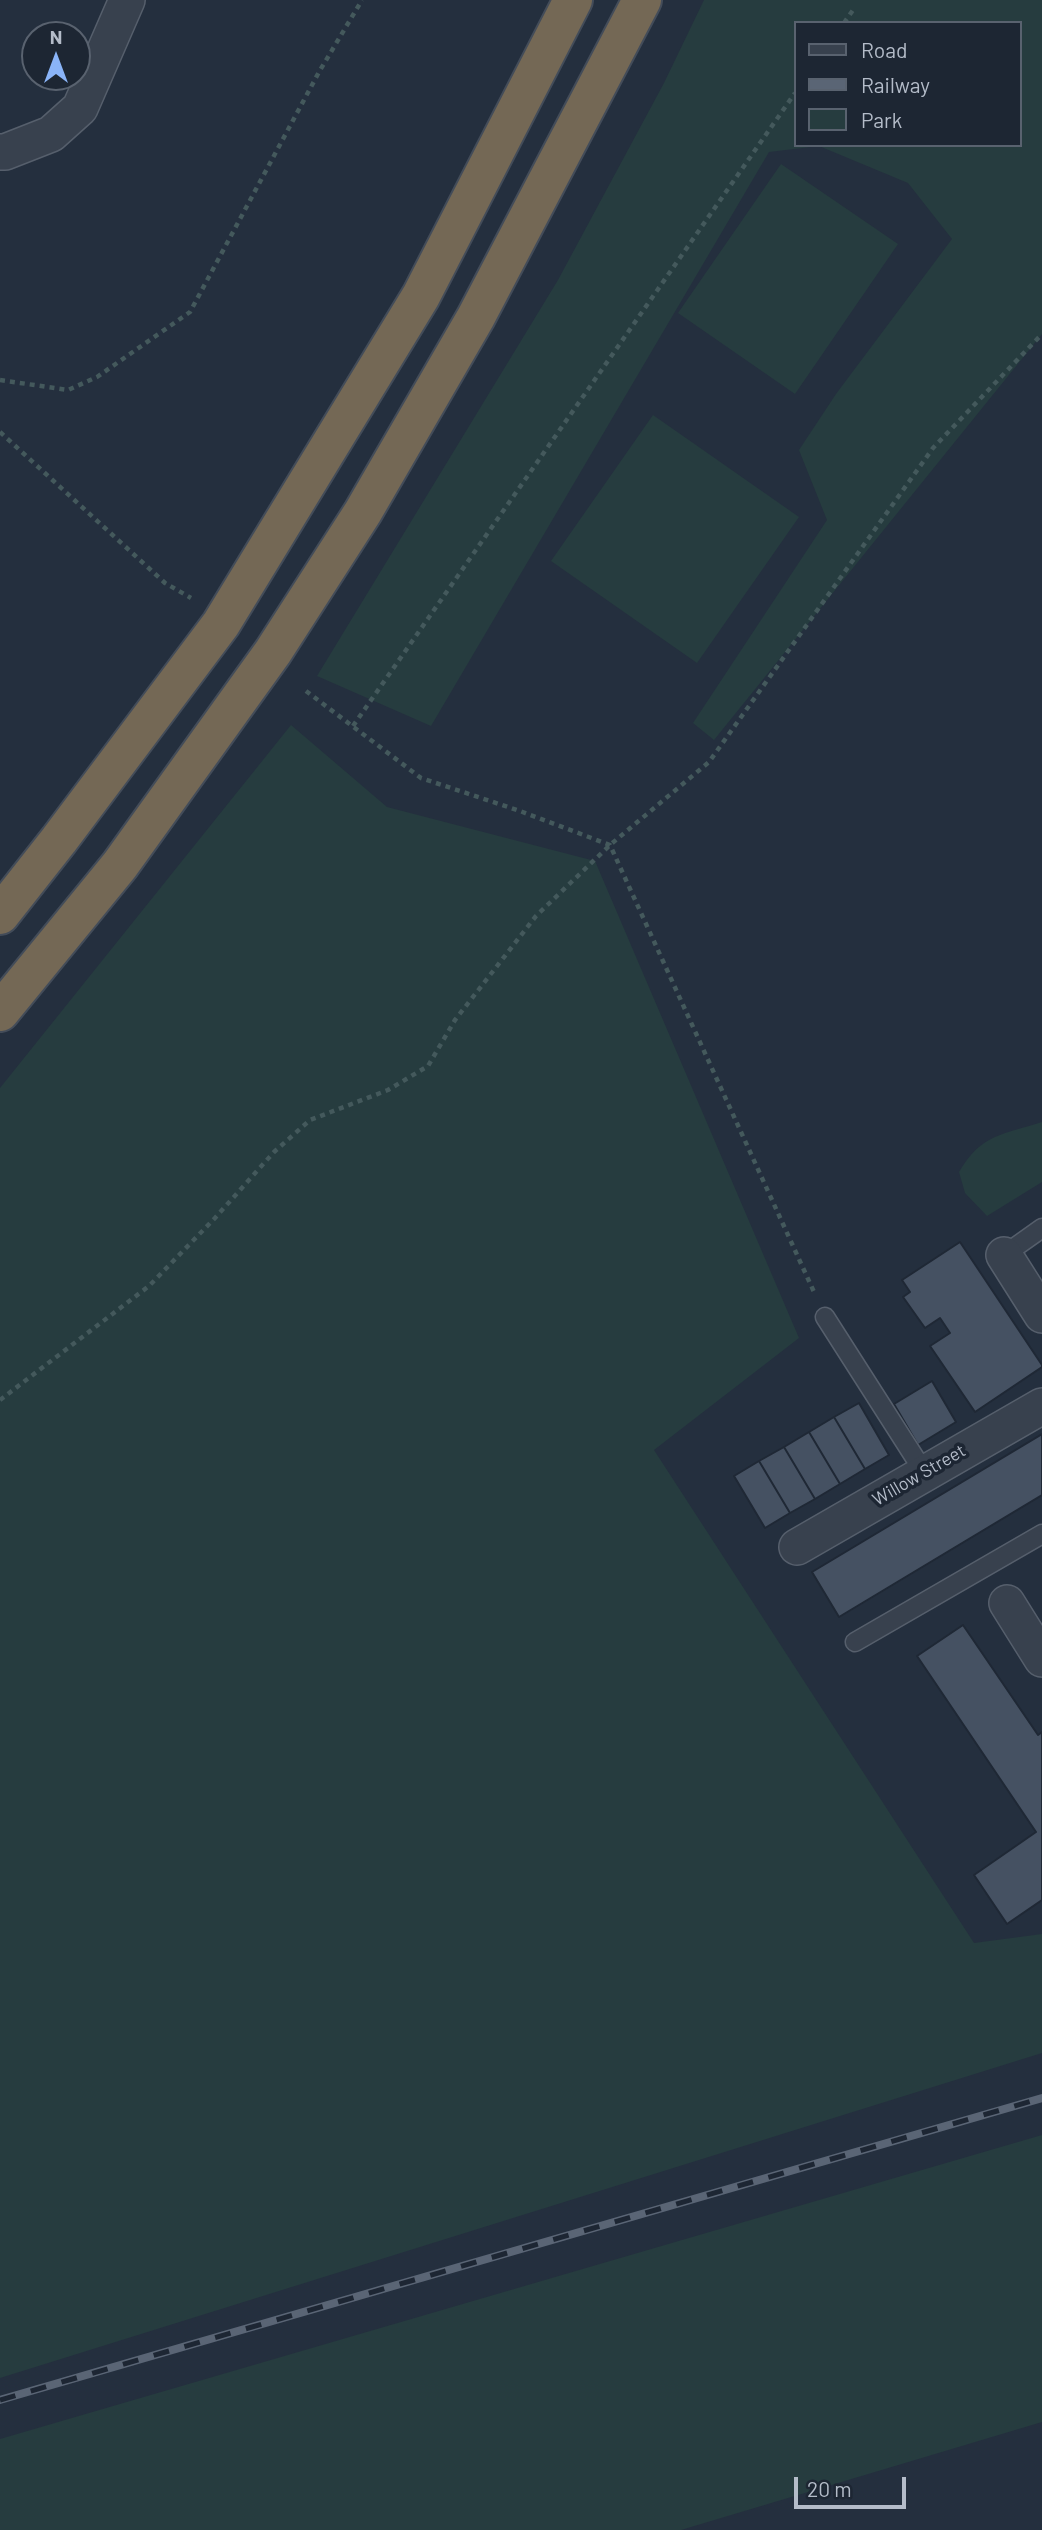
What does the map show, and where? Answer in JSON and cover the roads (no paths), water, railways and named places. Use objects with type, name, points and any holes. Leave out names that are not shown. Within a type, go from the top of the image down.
[{"type":"highway","points":[[0,915],[60,841],[221,624],[421,296],[573,0]]},
{"type":"highway","points":[[0,1012],[120,865],[272,652],[363,512],[476,317],[642,0]]},
{"type":"street","points":[[0,152],[51,134],[80,108],[127,0]]},
{"type":"street","points":[[1004,1255],[1042,1315]]},
{"type":"street","name":"Willow Street","points":[[797,1546],[1042,1406]]},
{"type":"street","points":[[1007,1603],[1042,1659]]},
{"type":"lane","points":[[1004,1255],[1042,1228]]},
{"type":"lane","points":[[825,1317],[924,1472]]},
{"type":"lane","points":[[855,1642],[1042,1534]]},
{"type":"railway","points":[[0,2400],[1042,2098]]}]
